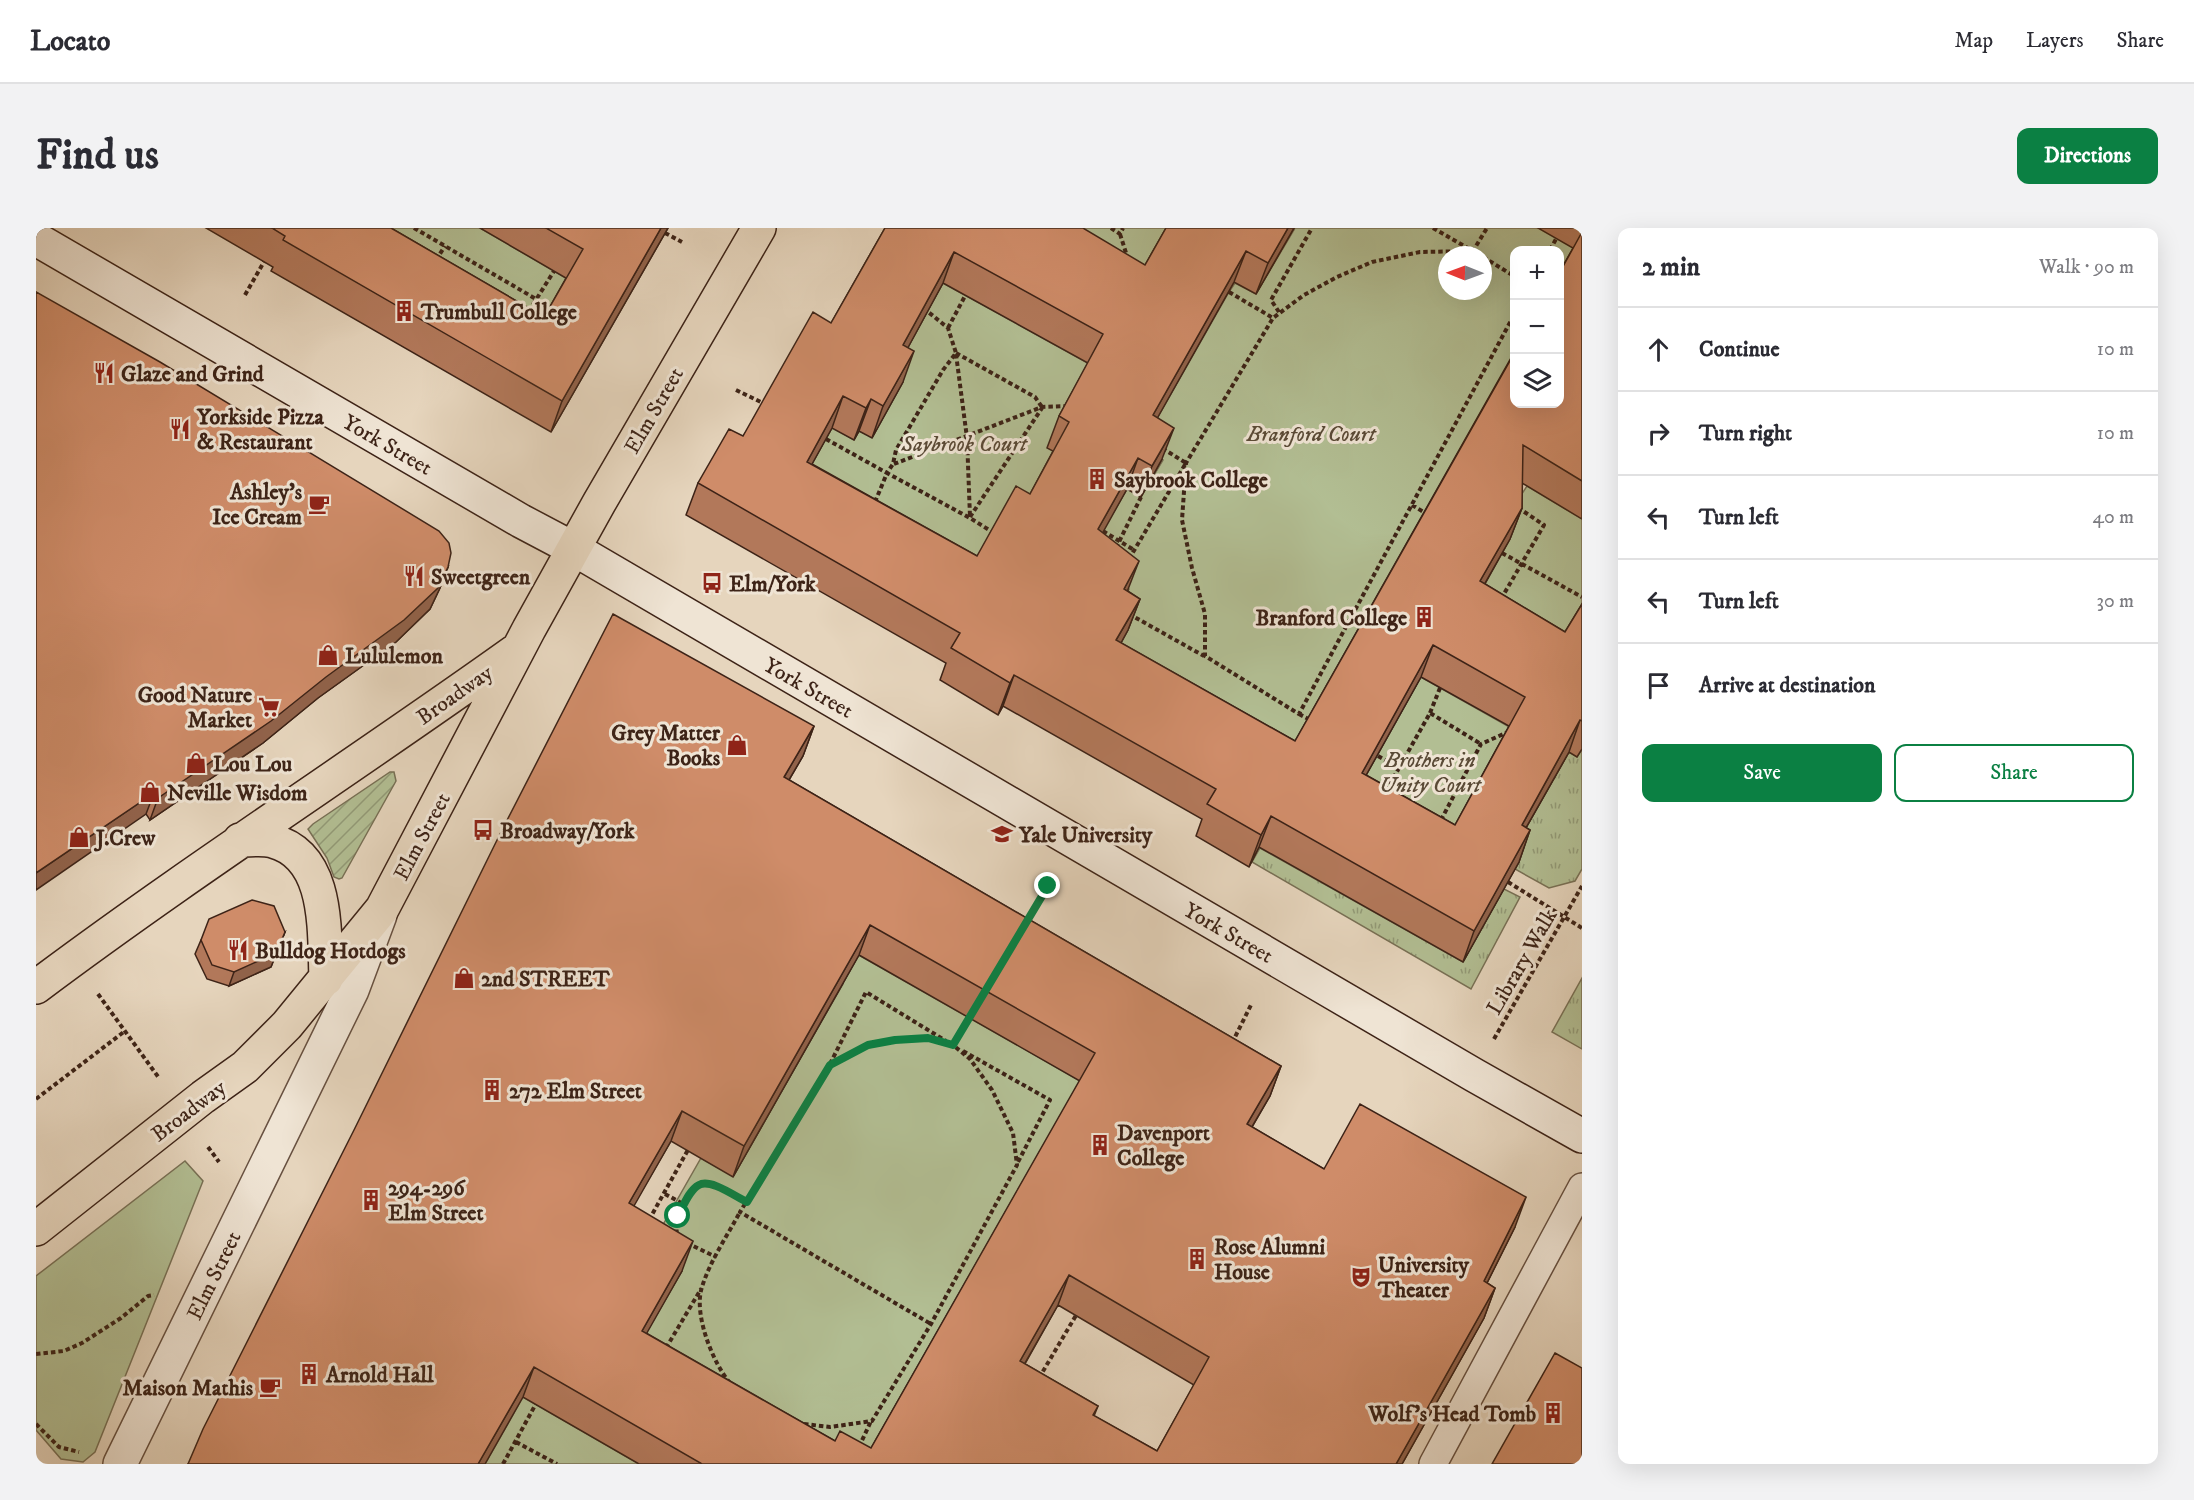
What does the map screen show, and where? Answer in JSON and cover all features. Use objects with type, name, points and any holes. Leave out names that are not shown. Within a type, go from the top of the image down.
[{"type":"main road","name":"Elm Street","points":[[120,1464],[347,1000],[382,909],[462,760],[518,649],[759,228]]},
{"type":"main road","name":"York Street","points":[[36,239],[521,521],[574,549],[1582,1136]]},
{"type":"main road","name":"Broadway","points":[[36,987],[240,840],[424,716],[518,649]]},
{"type":"main road","points":[[240,840],[270,840],[286,845],[310,868],[320,892],[326,978]]},
{"type":"main road","name":"Broadway","points":[[36,1229],[203,1097],[245,1067],[287,1025],[382,909]]},
{"type":"lane","points":[[1433,1464],[1582,1187]]},
{"type":"path","points":[[414,228],[536,299]]},
{"type":"path","points":[[1111,228],[1120,234],[1131,267]]},
{"type":"path","points":[[1120,234],[1124,228]]},
{"type":"path","points":[[1279,312],[1272,300],[1312,228]]},
{"type":"path","points":[[1433,228],[1464,246]]},
{"type":"path","points":[[1476,246],[1487,228]]},
{"type":"path","points":[[1552,246],[1562,228]]},
{"type":"path","points":[[665,233],[682,242]]},
{"type":"path","points":[[434,265],[445,246]]},
{"type":"path","points":[[1124,567],[1273,318],[1328,281],[1372,262],[1420,252],[1438,252]]},
{"type":"path","points":[[245,295],[269,254]]},
{"type":"path","points":[[1492,262],[1510,273]]},
{"type":"path","points":[[525,318],[554,271]]},
{"type":"path","points":[[1229,292],[1273,318]]},
{"type":"path","points":[[948,328],[965,296]]},
{"type":"path","points":[[927,311],[948,328],[956,353],[967,438],[970,518]]},
{"type":"path","points":[[1299,714],[1510,324]]},
{"type":"path","points":[[956,353],[1035,397],[1042,407]]},
{"type":"path","points":[[871,511],[893,464],[896,450],[956,353]]},
{"type":"path","points":[[736,390],[766,405]]},
{"type":"path","points":[[893,464],[967,438],[1042,407],[1074,406]]},
{"type":"path","points":[[970,518],[1042,407]]},
{"type":"path","points":[[826,439],[996,534]]},
{"type":"path","points":[[1156,445],[1186,464]]},
{"type":"path","points":[[1186,464],[1182,520],[1204,614],[1205,656]]},
{"type":"path","points":[[1115,550],[1141,497]]},
{"type":"path","points":[[1412,505],[1428,515]]},
{"type":"path","points":[[1501,600],[1544,525],[1515,506]]},
{"type":"path","points":[[1103,531],[1134,550]]},
{"type":"path","points":[[1502,553],[1582,597]]},
{"type":"path","points":[[1119,609],[1205,656],[1320,726]]},
{"type":"path","points":[[1384,794],[1430,713],[1440,688]]},
{"type":"path","points":[[1430,713],[1480,744]]},
{"type":"path","points":[[1440,823],[1480,744],[1513,729]]},
{"type":"path","points":[[1378,756],[1399,768]]},
{"type":"path","points":[[1508,882],[1582,928]]},
{"type":"path","points":[[1024,925],[1048,886]]},
{"type":"path","name":"Library Walk","points":[[1492,1043],[1582,886]]},
{"type":"path","points":[[94,988],[160,1080]]},
{"type":"path","points":[[660,1358],[701,1289],[740,1212],[830,1065],[866,992],[1050,1100],[931,1324],[872,1420],[855,1455]]},
{"type":"path","points":[[1228,1051],[1252,1003]]},
{"type":"path","points":[[953,1045],[976,1005]]},
{"type":"path","points":[[36,1100],[124,1031]]},
{"type":"path","points":[[830,1065],[868,1045],[895,1040],[928,1038],[953,1045],[970,1059],[992,1090],[1013,1133],[1017,1165]]},
{"type":"path","points":[[646,1224],[692,1141]]},
{"type":"path","points":[[207,1146],[220,1164]]},
{"type":"path","points":[[716,1257],[689,1244],[678,1235],[675,1224],[685,1205],[698,1185],[705,1183],[719,1187],[747,1202]]},
{"type":"path","points":[[664,1194],[685,1205]]},
{"type":"path","points":[[740,1212],[931,1324]]},
{"type":"path","points":[[701,1289],[702,1327],[722,1373],[735,1389]]},
{"type":"path","points":[[36,1354],[64,1351],[82,1343],[121,1318],[148,1296],[160,1295]]},
{"type":"path","points":[[1037,1383],[1084,1302]]},
{"type":"path","points":[[503,1464],[542,1395]]},
{"type":"path","points":[[799,1424],[830,1427],[872,1420]]},
{"type":"path","points":[[36,1424],[59,1447],[83,1452]]},
{"type":"path","points":[[516,1442],[557,1464]]},
{"type":"green space","points":[[325,228],[480,228],[571,281],[533,348]]},
{"type":"green space","points":[[1017,228],[1173,228],[1138,288]]},
{"type":"green space","name":"Branford Court","points":[[1295,228],[1582,228],[1564,299],[1564,246],[1510,246],[1510,370],[1295,804],[1105,672],[1119,609],[1129,589],[1036,548],[1127,489],[1141,497],[1163,460],[1141,447],[1235,283],[1256,294]]},
{"type":"green space","name":"Saybrook Court","points":[[943,283],[1104,372],[1048,448],[1058,453],[974,591],[791,501],[832,427],[854,440],[859,431],[872,437],[892,377]]},
{"type":"green space","points":[[1527,486],[1582,519],[1582,615],[1554,663],[1454,597]]},
{"type":"green space","name":"Brothers in Unity Court","points":[[1421,677],[1513,729],[1443,856],[1350,804]]},
{"type":"green space","points":[[1582,749],[1582,869],[1575,881],[1549,888],[1515,869],[1519,862],[1510,856],[1569,752],[1577,757]]},
{"type":"green space","points":[[390,772],[394,772],[396,781],[342,878],[334,877],[327,858],[308,829]]},
{"type":"green space","points":[[1260,848],[1463,962],[1504,889],[1520,897],[1471,989],[1252,862]]},
{"type":"green space","points":[[850,950],[1089,1086],[869,1464],[631,1361],[648,1251],[701,1158],[733,1176],[843,984]]},
{"type":"green space","points":[[1582,978],[1582,1049],[1552,1032]]},
{"type":"green space","points":[[185,1161],[203,1181],[95,1452],[83,1462],[61,1459],[36,1430],[36,1276]]},
{"type":"green space","points":[[523,1397],[535,1404],[639,1464],[485,1464]]},
{"type":"building","points":[[272,228],[391,228],[544,317],[583,249],[546,228],[661,228],[562,401],[283,240],[285,236]]},
{"type":"building","points":[[885,228],[1083,228],[1145,265],[1166,228],[1288,228],[1268,263],[1246,251],[1153,415],[1174,428],[1152,466],[1138,458],[1098,529],[1139,561],[1124,589],[1140,599],[1116,640],[1295,741],[1510,361],[1510,408],[1564,408],[1564,265],[1582,232],[1582,481],[1523,445],[1522,508],[1480,581],[1565,632],[1582,604],[1582,721],[1580,720],[1522,825],[1530,830],[1474,931],[1271,816],[1261,835],[1207,804],[1216,789],[1014,675],[1010,683],[951,648],[960,633],[698,483],[729,429],[743,436],[813,312],[831,323]],"holes":[[[954,252],[1103,334],[1059,416],[1069,422],[1030,494],[1016,486],[977,556],[807,462],[843,396],[866,408],[871,399],[883,406],[914,351],[903,345]],[[1433,645],[1525,697],[1455,825],[1362,773]]]},
{"type":"building","points":[[36,292],[160,362],[439,531],[449,543],[451,553],[448,567],[438,588],[404,620],[271,721],[158,798],[154,793],[36,873]]},
{"type":"building","points":[[613,614],[814,726],[784,777],[1281,1066],[1247,1124],[1324,1169],[1360,1104],[1526,1197],[1484,1281],[1495,1288],[1396,1464],[702,1464],[534,1367],[478,1464],[188,1464],[203,1429],[501,832]],"holes":[[[870,925],[1095,1053],[871,1448],[840,1431],[835,1441],[642,1331],[693,1241],[629,1203],[682,1111],[744,1146]],[[1069,1275],[1209,1357],[1157,1451],[1093,1415],[1098,1406],[1020,1361]]]},
{"type":"building","name":"Bulldog Hotdogs","points":[[252,900],[274,906],[285,932],[276,953],[234,972],[212,965],[201,940],[209,919]]},
{"type":"building","name":"Wolf's Head Tomb","points":[[1555,1353],[1582,1368],[1582,1464],[1492,1464]]},
{"type":"place","name":"Trumbull College","points":[[404,311]]},
{"type":"place","name":"Glaze and Grind","points":[[104,373]]},
{"type":"place","name":"Yorkside Pizza & Restaurant","points":[[180,429]]},
{"type":"place","name":"Saybrook College","points":[[1097,479]]},
{"type":"place","name":"Ashley's Ice Cream","points":[[319,504]]},
{"type":"place","name":"Sweetgreen","points":[[414,576]]},
{"type":"place","name":"Elm/York","points":[[712,583]]},
{"type":"place","name":"Branford College","points":[[1424,617]]},
{"type":"place","name":"Lululemon","points":[[328,655]]},
{"type":"place","name":"Good Nature Market","points":[[269,707]]},
{"type":"place","name":"Grey Matter Books","points":[[737,745]]},
{"type":"place","name":"Lou Lou","points":[[196,763]]},
{"type":"place","name":"Neville Wisdom","points":[[150,792]]},
{"type":"place","name":"Broadway/York","points":[[483,830]]},
{"type":"place","name":"Yale University","points":[[1002,834]]},
{"type":"place","name":"J.Crew","points":[[79,837]]},
{"type":"place","name":"Bulldog Hotdogs","points":[[238,950]]},
{"type":"place","name":"2nd STREET","points":[[464,978]]},
{"type":"place","name":"272 Elm Street","points":[[492,1090]]},
{"type":"place","name":"Davenport College","points":[[1100,1145]]},
{"type":"place","name":"294-296 Elm Street","points":[[371,1200]]},
{"type":"place","name":"Rose Alumni House","points":[[1197,1259]]},
{"type":"place","name":"University Theater","points":[[1361,1277]]},
{"type":"place","name":"Arnold Hall","points":[[309,1374]]},
{"type":"place","name":"Maison Mathis","points":[[270,1387]]},
{"type":"place","name":"Wolf's Head Tomb","points":[[1553,1413]]},
{"type":"route","points":[[678,1216],[692,1192],[698,1185],[705,1183],[719,1187],[747,1202],[830,1065],[868,1045],[895,1040],[928,1038],[953,1045],[1048,886]]}]
